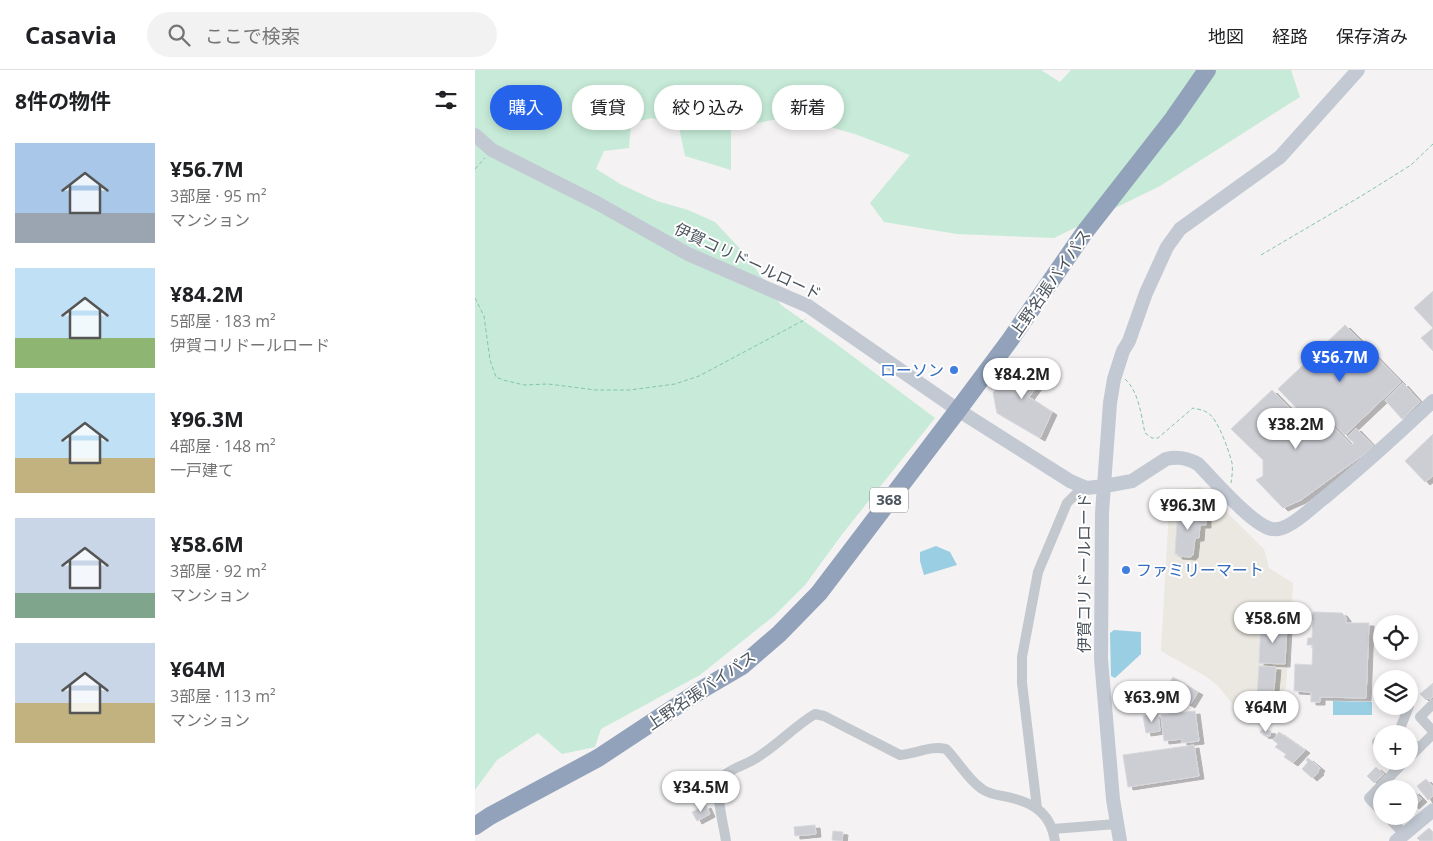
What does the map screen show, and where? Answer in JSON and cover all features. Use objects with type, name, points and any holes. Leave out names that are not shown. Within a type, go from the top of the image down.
[{"type":"highway","name":"上野名張バイパス","points":[[475,826],[598,758],[701,690],[742,666],[779,634],[819,593],[1010,340],[1084,233],[1173,119],[1207,70]]},
{"type":"street","points":[[1358,70],[1280,157],[1199,214],[1177,233],[1167,247],[1146,293],[1116,374],[1110,403],[1105,486],[1133,481],[1167,459],[1186,458],[1197,464],[1255,521],[1273,529],[1286,527],[1384,448],[1433,401]]},
{"type":"street","name":"伊賀コリドールロード","points":[[475,135],[492,150],[597,203],[688,254],[808,306],[958,410],[1070,481],[1086,488],[1105,486],[1102,513],[1101,659],[1116,824],[1120,841]]},
{"type":"street","points":[[1037,808],[1023,683],[1022,657],[1038,572],[1067,503],[1076,494]]},
{"type":"street","points":[[1420,717],[1433,704]]},
{"type":"street","points":[[726,841],[718,796],[722,778],[776,745],[806,719],[815,714],[825,716],[900,754],[908,754],[931,747],[947,749],[971,780],[982,790],[1037,808],[1044,814],[1053,829],[1055,841]]},
{"type":"street","points":[[1418,714],[1433,732],[1418,748]]},
{"type":"street","points":[[1387,780],[1396,770]]},
{"type":"street","points":[[1392,825],[1400,838],[1433,810]]},
{"type":"street","points":[[1053,829],[1116,824]]},
{"type":"path","points":[[1261,255],[1411,165],[1433,144]]},
{"type":"path","points":[[475,169],[492,150]]},
{"type":"path","points":[[475,298],[484,316],[490,360],[496,376],[503,380],[524,385],[548,384],[596,390],[630,390],[675,384],[699,376],[818,313]]},
{"type":"path","points":[[1116,374],[1131,385],[1138,402],[1145,433],[1152,438],[1158,438],[1193,408],[1208,413],[1215,419],[1232,463],[1233,472],[1229,495]]},
{"type":"shaded area","points":[[1201,487],[1264,549],[1269,568],[1293,583],[1286,687],[1271,721],[1248,723],[1218,686],[1207,677],[1161,651],[1170,492],[1177,489]]},
{"type":"green space","points":[[475,70],[1041,70],[1060,82],[1071,70],[1291,70],[1300,97],[1160,186],[1054,238],[957,234],[884,222],[870,203],[910,155],[841,130],[844,130],[844,85],[772,85],[772,120],[762,122],[762,85],[654,85],[654,119],[644,120],[644,85],[572,85],[572,130],[630,130],[629,148],[604,151],[596,169],[622,185],[657,201],[688,210],[715,222],[746,255],[781,305],[935,418],[843,533],[805,585],[775,615],[700,675],[601,729],[595,747],[562,754],[538,733],[497,760],[475,790]]},
{"type":"green space","points":[[680,130],[731,130],[731,170],[685,156]]},
{"type":"water","points":[[936,546],[950,552],[957,565],[924,575],[920,561],[920,552]]},
{"type":"water","points":[[1114,630],[1141,632],[1141,654],[1115,678],[1111,676],[1110,633]]},
{"type":"water","points":[[1333,701],[1372,702],[1372,715],[1333,715]]},
{"type":"building","points":[[1433,291],[1433,328],[1414,308]]},
{"type":"building","points":[[1345,325],[1401,382],[1345,435],[1325,415],[1314,426],[1278,389]]},
{"type":"building","points":[[1433,328],[1433,351],[1421,338]]},
{"type":"building","points":[[1018,359],[1043,378],[1029,397],[1052,412],[1040,438],[997,413],[993,393]]},
{"type":"building","points":[[1403,383],[1420,402],[1402,419],[1385,400]]},
{"type":"building","points":[[1272,390],[1312,431],[1326,419],[1351,445],[1354,443],[1347,437],[1356,428],[1374,447],[1301,500],[1283,508],[1256,480],[1263,476],[1263,460],[1231,429]]},
{"type":"building","points":[[1433,434],[1433,476],[1425,482],[1405,461]]},
{"type":"building","points":[[1178,508],[1204,510],[1203,518],[1206,518],[1206,525],[1200,525],[1199,538],[1195,538],[1193,555],[1191,557],[1177,556],[1178,554],[1175,554]]},
{"type":"building","points":[[1313,612],[1342,613],[1346,618],[1346,623],[1369,623],[1366,698],[1320,697],[1320,702],[1311,702],[1311,692],[1294,691],[1295,664],[1312,665],[1313,645],[1307,645],[1308,638],[1312,638],[1313,620],[1309,620],[1309,614],[1313,614]]},
{"type":"building","points":[[1261,624],[1287,626],[1285,664],[1259,663]]},
{"type":"building","points":[[1259,666],[1276,667],[1273,699],[1257,698]]},
{"type":"building","points":[[1173,677],[1198,692],[1190,705],[1165,691]]},
{"type":"building","points":[[1433,683],[1433,696],[1430,700],[1428,698],[1426,700],[1420,694]]},
{"type":"building","points":[[1195,711],[1199,741],[1182,743],[1182,739],[1164,741],[1161,715]]},
{"type":"building","points":[[1158,714],[1160,731],[1146,733],[1143,716]]},
{"type":"building","points":[[1261,730],[1271,731],[1270,736],[1260,733]]},
{"type":"building","points":[[1279,732],[1305,750],[1293,763],[1284,757],[1286,754],[1275,747],[1278,744],[1273,740]]},
{"type":"building","points":[[1194,745],[1199,776],[1128,787],[1123,755]]},
{"type":"building","points":[[1308,758],[1320,768],[1319,772],[1312,778],[1302,769],[1308,762],[1306,760]]},
{"type":"building","points":[[1373,770],[1379,770],[1384,774],[1377,780],[1373,780],[1373,782],[1367,776]]},
{"type":"building","points":[[1426,779],[1433,787],[1433,796],[1428,800],[1418,785]]},
{"type":"building","points":[[706,805],[710,814],[697,821],[692,812]]},
{"type":"building","points":[[815,825],[816,834],[795,836],[794,827]]},
{"type":"building","points":[[1429,828],[1433,832],[1433,841],[1420,841],[1417,838]]},
{"type":"building","points":[[833,831],[843,832],[842,841],[832,840]]},
{"type":"place","name":"ローソン","points":[[954,370]]},
{"type":"place","name":"ファミリーマート","points":[[1126,570]]}]
